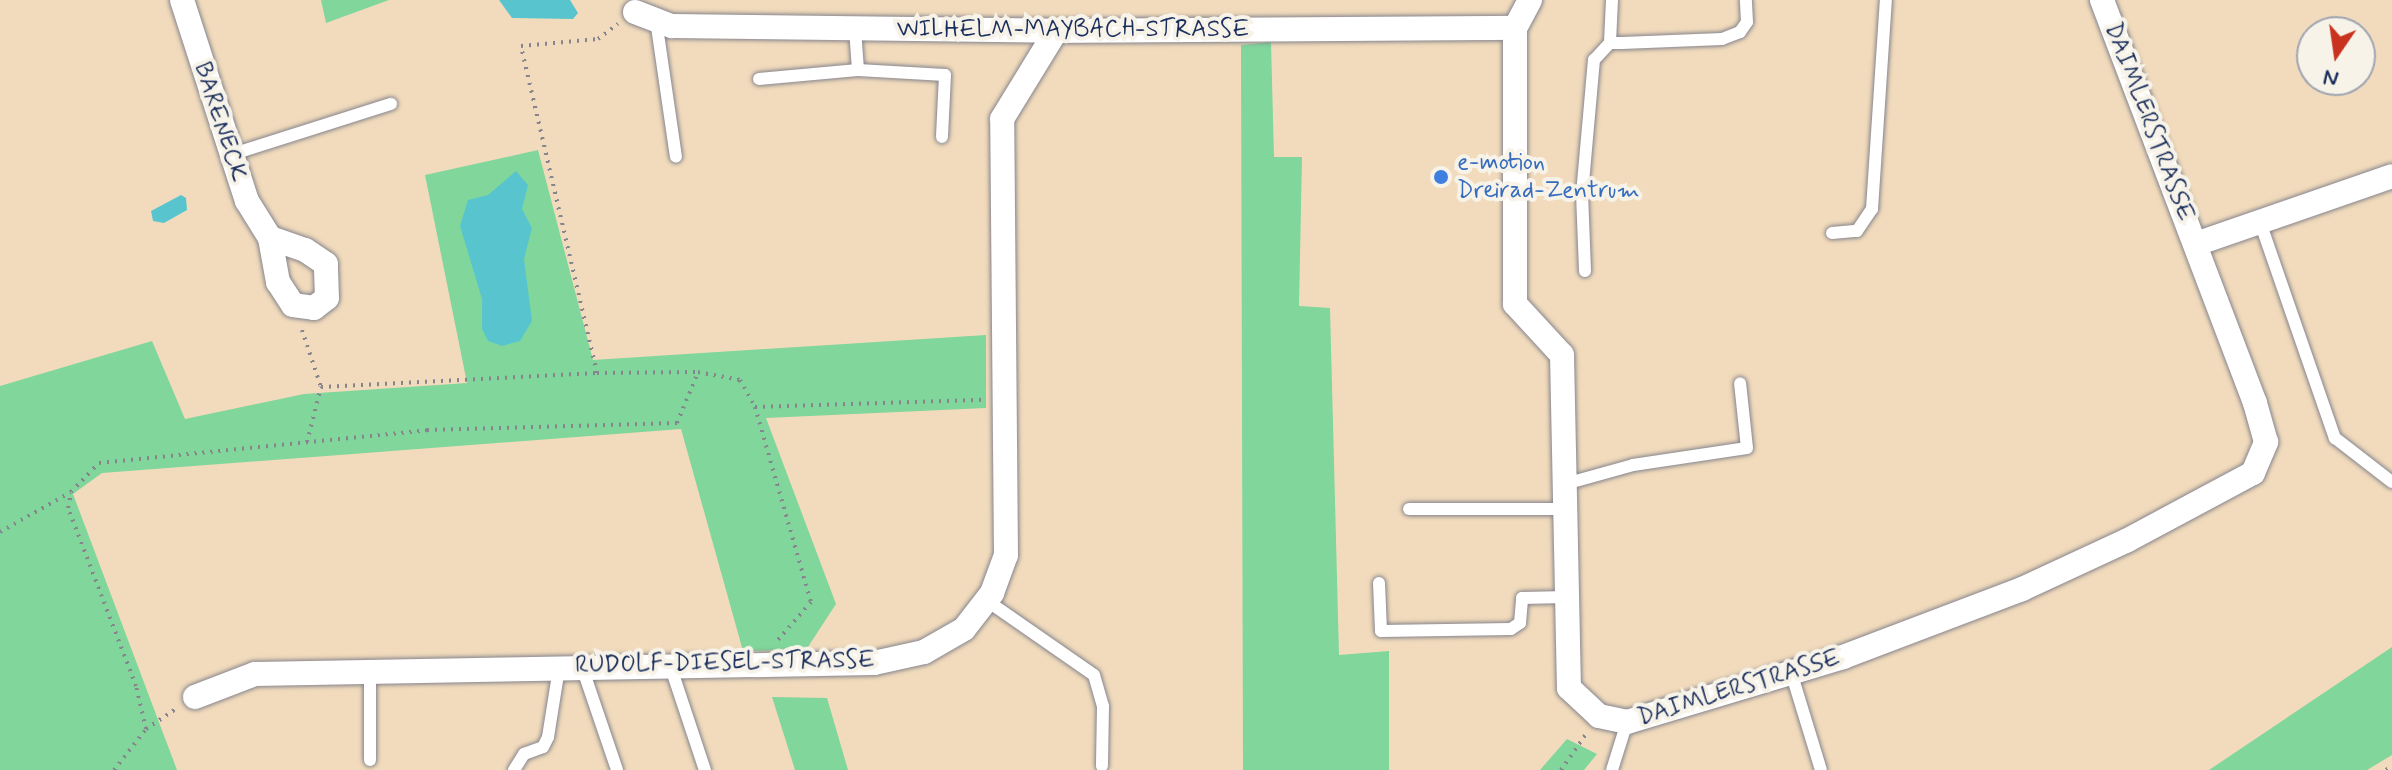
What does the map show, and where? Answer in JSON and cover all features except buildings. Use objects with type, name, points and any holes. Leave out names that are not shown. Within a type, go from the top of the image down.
[{"type":"street","name":"BARENECK","points":[[182,0],[230,155],[247,201],[270,238],[278,282],[293,305]]},
{"type":"street","points":[[1530,0],[1515,28],[1515,304],[1562,355],[1569,688],[1599,716]]},
{"type":"street","name":"DAIMLERSTRASSE","points":[[1599,716],[1627,722],[1791,672],[2022,589],[2126,541],[2253,473],[2266,442],[2196,244],[2102,0]]},
{"type":"street","name":"WILHELM-MAYBACH-STRASSE","points":[[645,16],[672,26],[855,29],[1515,28]]},
{"type":"street","name":"RUDOLF-DIESEL-STRASSE","points":[[195,697],[255,674],[759,662],[874,663],[924,652],[964,629],[986,600],[1006,555],[1002,119],[1056,31]]},
{"type":"street","name":"DAIMLERSTRASSE","points":[[2196,244],[2392,176]]},
{"type":"street","points":[[270,238],[305,250],[326,264],[327,298],[314,308],[293,305]]},
{"type":"lane","points":[[1585,271],[1582,194],[1594,60],[1610,43],[1612,0]]},
{"type":"lane","points":[[1610,43],[1722,39],[1740,32],[1747,22],[1746,0]]},
{"type":"lane","points":[[1832,233],[1857,231],[1872,209],[1886,0]]},
{"type":"lane","points":[[645,16],[676,157]]},
{"type":"lane","points":[[855,29],[858,70]]},
{"type":"lane","points":[[759,79],[858,70],[945,75],[942,137]]},
{"type":"lane","points":[[230,155],[391,104]]},
{"type":"lane","points":[[2260,222],[2335,438],[2392,482]]},
{"type":"lane","points":[[1409,509],[1565,496],[1633,465],[1747,448],[1740,383]]},
{"type":"lane","points":[[1379,583],[1381,631],[1511,629],[1520,623],[1522,598],[1567,597]]},
{"type":"lane","points":[[986,600],[1094,675],[1103,706],[1102,766]]},
{"type":"lane","points":[[670,664],[705,770]]},
{"type":"lane","points":[[514,770],[524,754],[543,747],[570,667]]},
{"type":"lane","points":[[570,667],[617,770]]},
{"type":"lane","points":[[370,671],[370,760]]},
{"type":"lane","points":[[1791,672],[1821,770]]},
{"type":"lane","points":[[1612,770],[1627,722]]},
{"type":"path","points":[[597,373],[521,46],[598,39],[645,16]]},
{"type":"path","points":[[293,305],[321,387],[307,442]]},
{"type":"path","points":[[0,532],[71,492],[99,463],[427,430],[677,423],[698,372]]},
{"type":"path","points":[[321,387],[597,373],[698,372],[740,380],[755,407],[811,602],[759,662]]},
{"type":"path","points":[[755,407],[1005,399]]},
{"type":"path","points":[[71,492],[68,508],[136,686],[146,729]]},
{"type":"path","points":[[114,770],[146,729],[195,697]]},
{"type":"path","points":[[1561,770],[1599,716]]},
{"type":"path","points":[[2386,770],[2392,766]]},
{"type":"green space","points":[[321,0],[389,0],[326,23]]},
{"type":"green space","points":[[1271,42],[1274,157],[1302,157],[1299,306],[1330,308],[1339,655],[1389,651],[1389,770],[1243,770],[1241,45]]},
{"type":"green space","points":[[538,150],[593,360],[986,335],[986,408],[766,418],[836,604],[806,650],[743,651],[681,429],[102,473],[73,494],[177,770],[0,770],[0,386],[152,341],[185,419],[304,394],[467,383],[425,175]]},
{"type":"green space","points":[[2392,647],[2392,755],[2367,770],[2209,770]]},
{"type":"green space","points":[[772,697],[827,698],[848,770],[795,770]]},
{"type":"green space","points":[[1567,739],[1597,754],[1584,770],[1540,770]]},
{"type":"water","points":[[499,0],[570,0],[578,13],[573,19],[512,18]]},
{"type":"water","points":[[516,171],[528,185],[522,209],[532,228],[524,259],[532,321],[520,341],[502,346],[488,341],[482,329],[482,299],[460,226],[468,200],[488,195]]},
{"type":"water","points":[[181,195],[186,198],[187,210],[164,223],[153,221],[151,211]]},
{"type":"place","name":"e-motion Dreirad-Zentrum","points":[[1441,177]]}]
